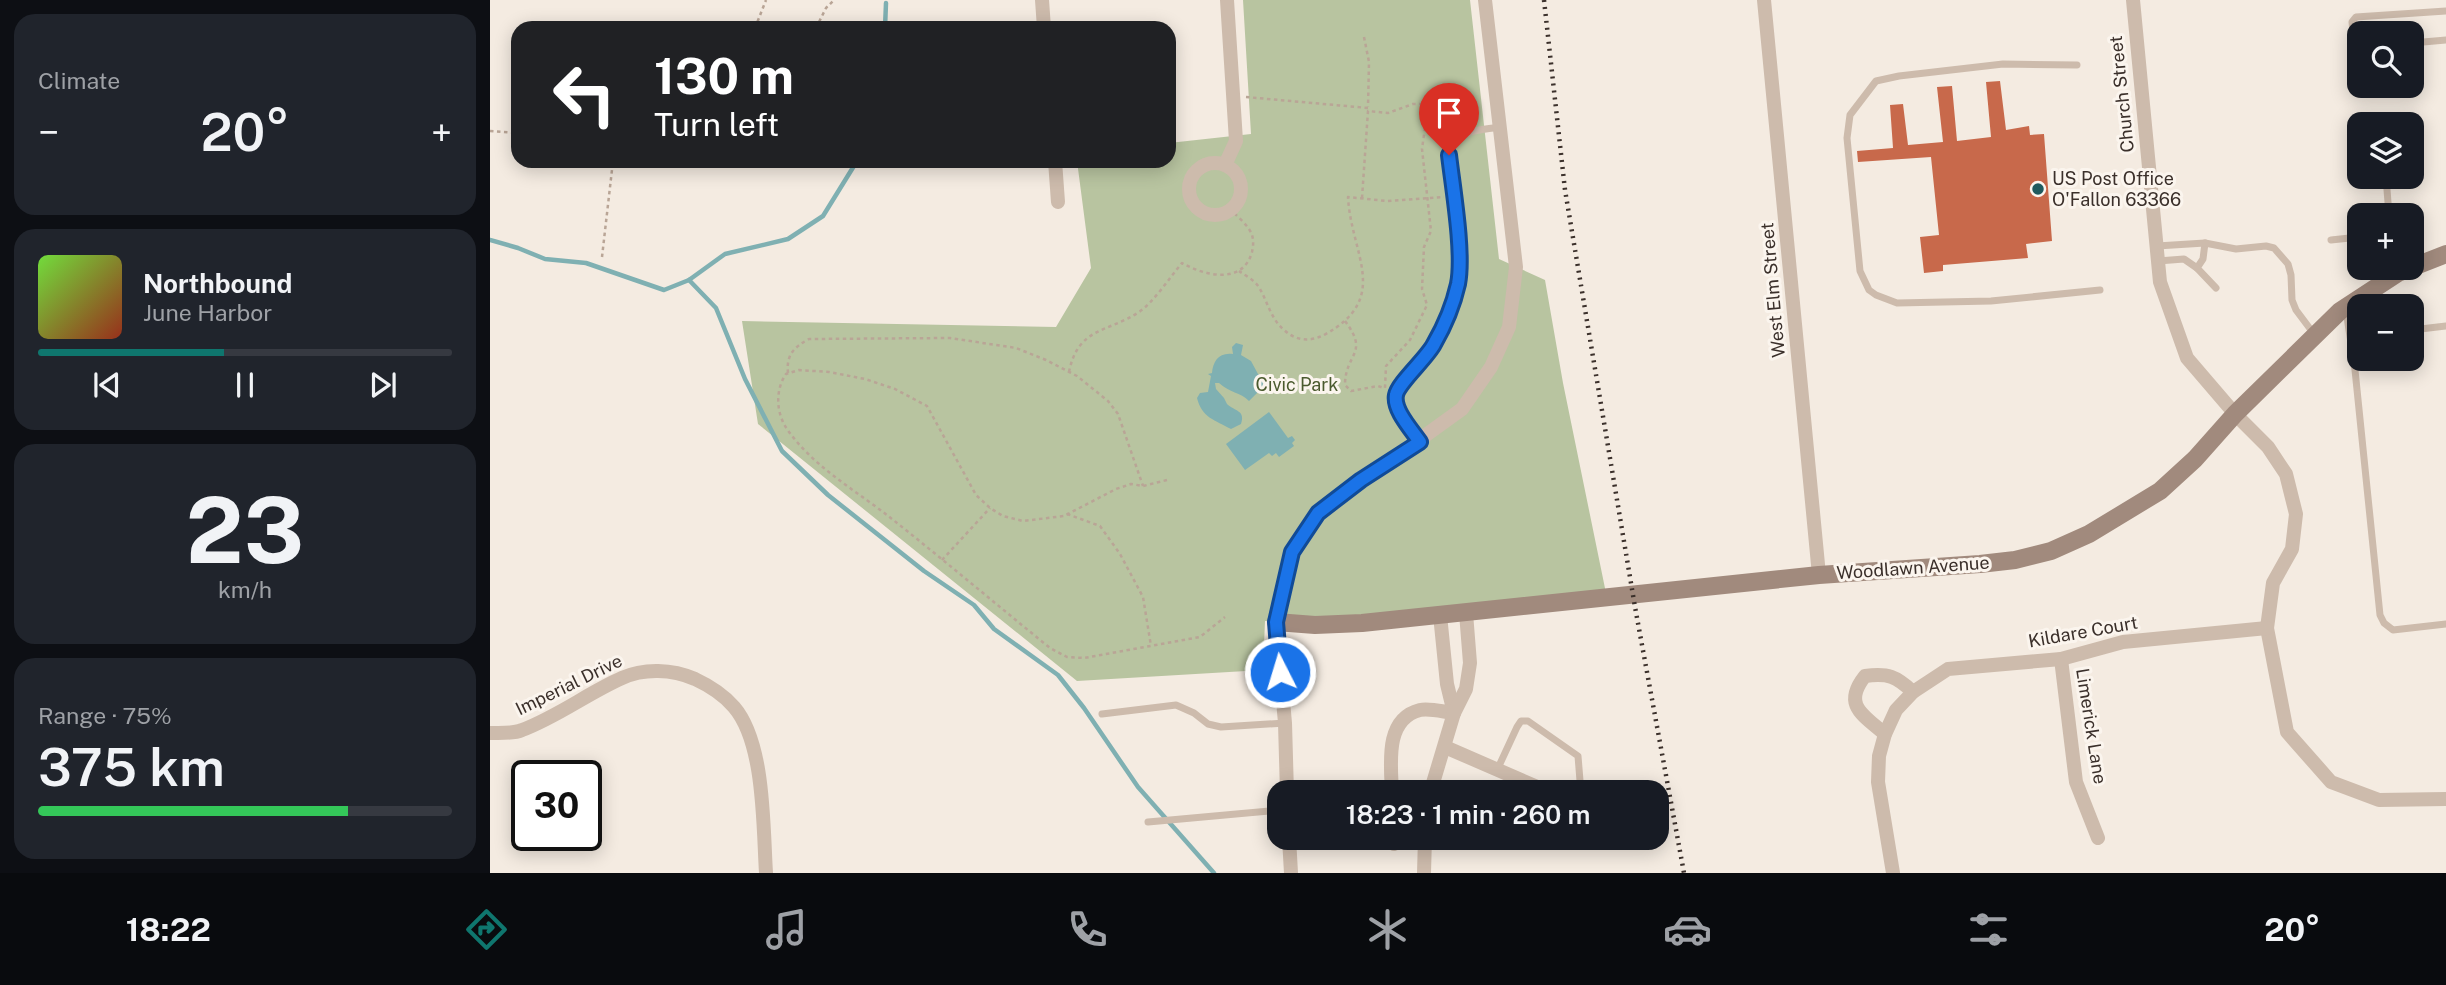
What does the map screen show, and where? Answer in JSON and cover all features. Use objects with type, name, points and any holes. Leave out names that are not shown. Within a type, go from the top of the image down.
[{"type":"street","points":[[1042,0],[1044,21]]},
{"type":"street","points":[[1225,165],[1236,141],[1227,0]]},
{"type":"street","points":[[1287,780],[1285,723],[1276,622],[1292,552],[1318,513],[1361,480],[1420,442],[1462,409],[1491,367],[1510,327],[1516,267],[1485,0]]},
{"type":"street","name":"West Elm Street","points":[[1764,0],[1819,575]]},
{"type":"street","name":"Church Street","points":[[2133,0],[2160,282],[2187,358],[2267,447],[2286,474],[2295,513],[2292,549],[2273,583],[2267,628],[2287,732],[2331,782],[2379,800],[2446,799]]},
{"type":"street","points":[[1209,163],[1225,165],[1238,177],[1240,195],[1231,210],[1223,214],[1205,214],[1198,209],[1189,194],[1191,178],[1209,163]]},
{"type":"street","points":[[1056,168],[1058,202]]},
{"type":"street","name":"Woodlawn Avenue","points":[[2424,261],[2446,254]]},
{"type":"street","name":"Woodlawn Avenue","points":[[1276,622],[1315,625],[1362,623],[1819,575],[2015,560],[2051,551],[2089,534],[2160,491],[2195,459],[2235,414],[2314,335],[2345,307],[2384,280]]},
{"type":"street","points":[[1435,780],[1454,713],[1466,690],[1470,663],[1466,613]]},
{"type":"street","points":[[1440,615],[1447,684],[1454,713]]},
{"type":"street","name":"Kildare Court","points":[[1893,873],[1878,782],[1878,756],[1896,710],[1913,692],[1948,669],[2061,659],[2123,642],[2267,628]]},
{"type":"street","name":"Limerick Lane","points":[[2061,659],[2076,782],[2098,838]]},
{"type":"street","name":"Imperial Drive","points":[[490,733],[520,731],[624,677],[645,672],[668,671],[705,684],[721,694],[736,709],[750,738],[758,771],[766,873]]},
{"type":"street","points":[[1885,734],[1859,713],[1854,700],[1856,687],[1865,676],[1889,676],[1899,679],[1913,692]]},
{"type":"street","points":[[1392,780],[1391,743],[1402,720],[1421,710],[1454,713]]},
{"type":"street","points":[[1446,747],[1523,780]]},
{"type":"street","points":[[1290,850],[1291,873]]},
{"type":"street","points":[[1424,850],[1424,873]]},
{"type":"lane","points":[[2353,21],[2357,17],[2446,11]]},
{"type":"lane","points":[[2424,42],[2446,40]]},
{"type":"lane","points":[[2077,65],[2003,64],[1876,81],[1850,115],[1847,138],[1860,271],[1869,290],[1897,303],[1991,301],[2100,290]]},
{"type":"lane","points":[[1420,442],[1395,401],[1396,392],[1430,353],[1448,318],[1458,281],[1449,155],[1453,142],[1461,135],[1500,127]]},
{"type":"lane","points":[[2331,240],[2347,238]]},
{"type":"lane","points":[[2197,268],[2203,258],[2205,243]]},
{"type":"lane","points":[[2157,246],[2205,243],[2236,249],[2266,246],[2274,248],[2288,264],[2292,300],[2314,335]]},
{"type":"lane","points":[[2158,261],[2184,259],[2216,288]]},
{"type":"lane","points":[[2345,307],[2347,313]]},
{"type":"lane","points":[[2424,329],[2446,326]]},
{"type":"lane","points":[[2358,371],[2380,615],[2384,624],[2393,629],[2446,624]]},
{"type":"lane","points":[[1102,714],[1175,705],[1194,713],[1208,724],[1221,727],[1285,723]]},
{"type":"lane","points":[[1498,768],[1521,720],[1528,721],[1578,756],[1580,780]]},
{"type":"lane","points":[[1148,822],[1267,811]]},
{"type":"path","points":[[758,21],[766,0]]},
{"type":"path","points":[[820,21],[834,0]]},
{"type":"path","points":[[1362,198],[1369,62],[1364,37]]},
{"type":"path","points":[[1234,96],[1388,113],[1413,104],[1422,104],[1427,113],[1422,149],[1432,231],[1424,247],[1422,289],[1427,305],[1410,340],[1386,366],[1385,388],[1378,386],[1351,391],[1345,385],[1345,373],[1356,350],[1355,335],[1345,321]]},
{"type":"path","points":[[490,131],[511,132]]},
{"type":"path","points":[[602,257],[611,168]]},
{"type":"path","points":[[1240,271],[1259,286],[1268,309],[1284,331],[1302,341],[1318,338],[1357,310],[1363,287],[1361,264],[1349,217],[1348,197],[1387,201],[1453,196]]},
{"type":"path","points":[[1069,372],[1072,356],[1079,343],[1141,311],[1182,263],[1198,272],[1212,274],[1226,275],[1240,271],[1250,260],[1254,245],[1252,234],[1231,210]]},
{"type":"path","points":[[788,373],[788,357],[795,346],[808,339],[950,338],[1016,348],[1069,372],[1108,401],[1118,414],[1143,486]]},
{"type":"path","points":[[1167,480],[1143,486],[1131,484],[1116,489],[1067,514],[1023,521],[1003,516],[976,495],[927,406],[895,389],[865,379],[829,372],[799,370],[788,373],[780,383],[778,410],[785,428],[826,470],[890,517],[1049,648],[1067,656],[1084,658],[1200,637],[1225,617]]},
{"type":"path","points":[[942,560],[990,508]]},
{"type":"path","points":[[1067,514],[1100,526],[1120,554],[1143,597],[1151,646]]},
{"type":"green space","name":"Civic Park","points":[[1243,0],[1470,0],[1499,259],[1545,280],[1607,598],[1315,625],[1265,621],[1263,670],[1077,681],[758,424],[742,321],[1056,327],[1091,268],[1078,168],[1176,168],[1176,142],[1251,134]]},
{"type":"water","points":[[1236,343],[1243,345],[1241,355],[1251,361],[1258,374],[1267,378],[1262,388],[1249,401],[1215,383],[1216,389],[1227,404],[1242,416],[1241,424],[1231,429],[1206,414],[1197,398],[1200,393],[1208,392],[1211,376],[1208,374],[1212,373],[1215,361],[1224,354],[1233,354],[1232,347]]},
{"type":"water","points":[[1269,412],[1288,438],[1292,436],[1295,440],[1292,443],[1294,446],[1279,457],[1276,453],[1272,456],[1269,453],[1245,470],[1226,444]]},
{"type":"building","points":[[2000,81],[2006,130],[2029,126],[2030,135],[2044,134],[2052,241],[2026,244],[2028,258],[1943,265],[1943,271],[1924,273],[1920,237],[1939,235],[1931,157],[1858,162],[1857,151],[1893,148],[1890,105],[1903,104],[1908,145],[1943,142],[1937,87],[1952,86],[1957,141],[1991,137],[1986,82]]},
{"type":"waterway","points":[[885,21],[886,3]]},
{"type":"waterway","points":[[490,240],[545,259],[586,263],[664,290],[689,280],[725,254],[788,239],[823,216],[853,168]]},
{"type":"waterway","points":[[689,280],[716,308],[745,379],[782,451],[828,495],[924,571],[974,605],[994,629],[1058,675],[1138,787],[1214,873]]},
{"type":"railway","points":[[1544,0],[1565,190],[1635,607],[1684,873]]},
{"type":"place","name":"US Post Office O'Fallon 63366","points":[[2038,189]]},
{"type":"route","points":[[1280,672],[1276,622],[1292,552],[1318,513],[1361,480],[1420,442],[1395,401],[1396,392],[1430,353],[1448,318],[1458,281],[1458,246],[1449,155]]}]
